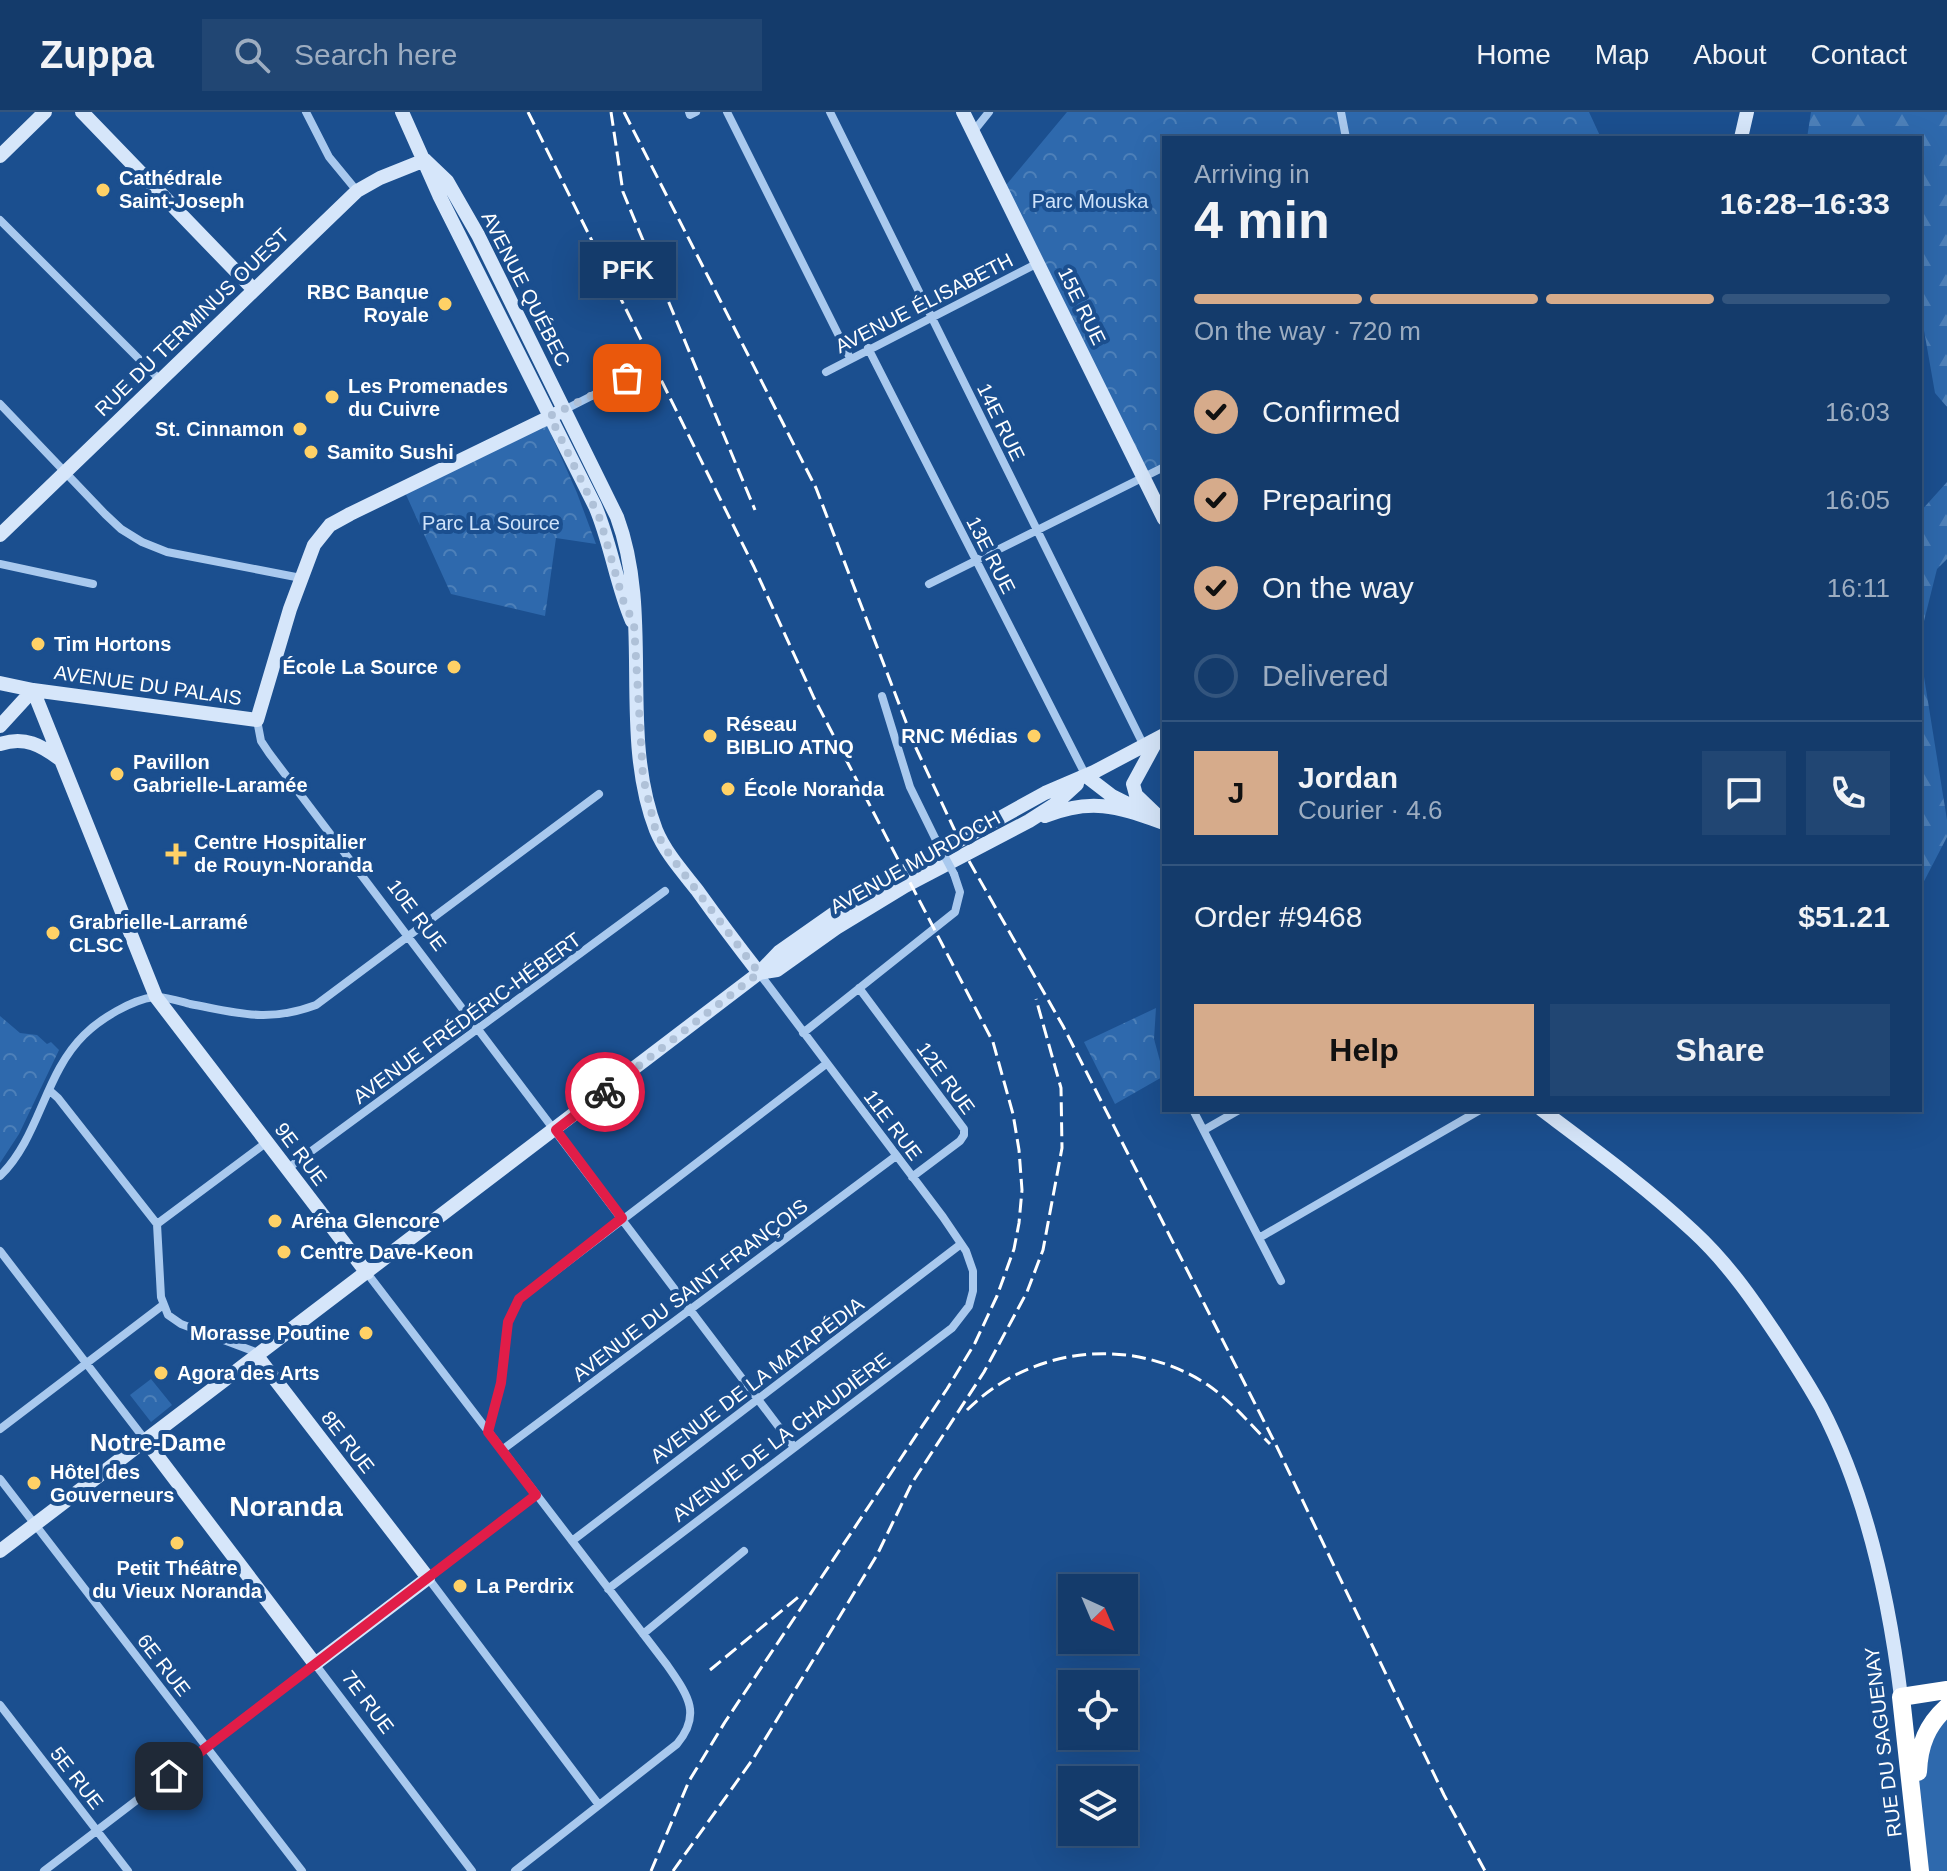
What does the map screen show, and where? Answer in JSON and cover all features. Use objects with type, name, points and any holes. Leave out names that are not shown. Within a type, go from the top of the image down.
[{"type":"highway","points":[[1901,1697],[1947,1690]]},
{"type":"highway","name":"RUE DU SAGUENAY","points":[[1901,1697],[1920,1871]]},
{"type":"highway","points":[[1913,1819],[1919,1752],[1926,1732],[1947,1707]]},
{"type":"street","points":[[0,156],[45,112]]},
{"type":"street","points":[[82,112],[254,290]]},
{"type":"street","points":[[306,112],[329,157],[357,191]]},
{"type":"street","name":"AVENUE QUÉBEC","points":[[402,112],[439,195],[557,413],[600,519],[623,600],[634,624],[643,777],[656,832],[669,854],[759,973]]},
{"type":"street","points":[[727,112],[850,358]]},
{"type":"street","name":"14E RUE","points":[[830,112],[1037,531],[1155,740]]},
{"type":"street","name":"15E RUE","points":[[963,112],[1162,515]]},
{"type":"street","points":[[973,132],[989,112]]},
{"type":"street","points":[[1341,112],[1346,136]]},
{"type":"street","points":[[1741,136],[1747,112]]},
{"type":"street","name":"RUE DU TERMINUS OUEST","points":[[0,535],[357,191],[425,160]]},
{"type":"street","points":[[0,220],[160,380]]},
{"type":"street","name":"AVENUE ÉLISABETH","points":[[826,372],[1038,263]]},
{"type":"street","name":"13E RUE","points":[[868,348],[1086,776]]},
{"type":"street","points":[[257,720],[301,578],[314,545],[330,525],[627,378]]},
{"type":"street","points":[[0,404],[121,529],[142,542],[167,552],[301,578]]},
{"type":"street","points":[[929,584],[1162,468]]},
{"type":"street","points":[[0,564],[93,584]]},
{"type":"street","name":"AVENUE DU PALAIS","points":[[0,683],[257,720]]},
{"type":"street","points":[[0,726],[33,690]]},
{"type":"street","name":"9E RUE","points":[[33,690],[156,997],[683,1689],[691,1718],[677,1744],[599,1805]]},
{"type":"street","points":[[803,1033],[955,912],[960,892],[910,787],[882,696]]},
{"type":"street","name":"10E RUE","points":[[257,720],[261,741],[269,753],[794,1447]]},
{"type":"street","points":[[0,744],[14,739],[28,741],[61,760]]},
{"type":"street","points":[[1155,740],[1133,784],[1141,801],[1162,820]]},
{"type":"street","name":"AVENUE MURDOCH","points":[[0,1551],[556,1130],[759,973],[779,952],[852,901],[1045,793],[1086,776],[1155,740]]},
{"type":"street","points":[[1086,776],[1112,796],[1162,821]]},
{"type":"street","name":"AVENUE MURDOCH","points":[[759,973],[777,970],[859,914],[1054,805],[1086,776]]},
{"type":"street","points":[[0,1176],[20,1151],[71,1049],[85,1033],[136,1002],[156,997],[271,1017],[316,1005],[599,794]]},
{"type":"street","points":[[1019,826],[1088,804],[1162,821]]},
{"type":"street","name":"AVENUE FRÉDÉRIC-HÉBERT","points":[[287,1169],[665,891]]},
{"type":"street","name":"11E RUE","points":[[759,973],[961,1244],[973,1271],[969,1306]]},
{"type":"street","name":"12E RUE","points":[[859,988],[964,1129],[960,1141],[912,1177]]},
{"type":"street","points":[[488,1432],[501,1383],[508,1322],[519,1299],[826,1064]]},
{"type":"street","points":[[0,1429],[163,1305],[157,1224],[49,1090]]},
{"type":"street","points":[[1194,1112],[1281,1281]]},
{"type":"street","points":[[1204,1130],[1236,1112]]},
{"type":"street","points":[[1259,1238],[1477,1112]]},
{"type":"street","name":"RUE DU SAGUENAY","points":[[1545,1112],[1693,1231],[1739,1280],[1803,1375],[1826,1417],[1858,1498],[1881,1576],[1901,1697]]},
{"type":"street","points":[[157,1224],[267,1142]]},
{"type":"street","name":"AVENUE DU SAINT-FRANÇOIS","points":[[502,1450],[896,1156]]},
{"type":"street","name":"AVENUE DE LA MATAPÉDIA","points":[[572,1541],[961,1244]]},
{"type":"street","name":"7E RUE","points":[[0,1251],[472,1871]]},
{"type":"street","name":"8E RUE","points":[[163,1305],[168,1315],[176,1321],[253,1351],[599,1805]]},
{"type":"street","name":"AVENUE DE LA CHAUDIÈRE","points":[[608,1589],[952,1328],[969,1306]]},
{"type":"street","name":"6E RUE","points":[[0,1479],[302,1871]]},
{"type":"street","points":[[44,1871],[536,1495]]},
{"type":"street","points":[[643,1634],[744,1551]]},
{"type":"street","name":"5E RUE","points":[[0,1705],[128,1871]]},
{"type":"street","points":[[515,1871],[599,1805]]},
{"type":"green space","name":"Parc Mouska","points":[[1067,112],[1589,112],[1600,136],[1162,136],[1162,468],[1144,478],[1002,190]]},
{"type":"green space","points":[[1811,112],[1947,112],[1947,407],[1935,393],[1922,319],[1922,136],[1807,136]]},
{"type":"green space","name":"Parc La Source","points":[[547,425],[596,544],[556,538],[545,616],[451,594],[403,488]]},
{"type":"green space","points":[[1947,482],[1947,559],[1937,569],[1922,629],[1922,510]]},
{"type":"green space","points":[[1922,664],[1947,820],[1947,837],[1922,885]]},
{"type":"green space","points":[[1156,1008],[1154,1039],[1162,1077],[1115,1104],[1084,1042]]},
{"type":"green space","points":[[0,1016],[20,1033],[37,1035],[59,1050],[19,1134],[0,1163]]},
{"type":"green space","points":[[151,1379],[172,1405],[151,1422],[130,1395]]},
{"type":"green space","points":[[1947,1707],[1947,1871],[1920,1871],[1913,1819],[1926,1732]]},
{"type":"railway","points":[[528,112],[754,567],[814,698],[993,1042],[1013,1114],[1022,1190],[1014,1249],[975,1343],[725,1722],[689,1781],[651,1871]]},
{"type":"railway","points":[[611,112],[623,192],[755,510]]},
{"type":"railway","points":[[624,112],[816,488],[916,748],[955,831]]},
{"type":"railway","points":[[969,861],[1063,1026],[1276,1445],[1444,1795],[1485,1871]]},
{"type":"railway","points":[[673,1871],[753,1759],[877,1555],[912,1483],[984,1372],[1027,1292],[1043,1250],[1062,1148],[1061,1088],[1036,999]]},
{"type":"railway","points":[[967,1410],[993,1388],[1021,1372],[1052,1361],[1083,1355],[1115,1354],[1147,1359],[1178,1369],[1208,1385],[1270,1444]]},
{"type":"railway","points":[[710,1670],[802,1594]]},
{"type":"way so far","points":[[605,1092],[759,973],[669,854],[656,832],[643,777],[634,624],[623,600],[600,519],[550,416],[627,378]]},
{"type":"place","name":"Cathédrale Saint-Joseph","points":[[103,190]]},
{"type":"place","name":"RBC Banque Royale","points":[[445,304]]},
{"type":"place","name":"PFK","points":[[627,378]]},
{"type":"place","name":"Les Promenades du Cuivre","points":[[332,397]]},
{"type":"place","name":"St. Cinnamon","points":[[300,429]]},
{"type":"place","name":"Samito Sushi","points":[[311,452]]},
{"type":"place","name":"Tim Hortons","points":[[38,644]]},
{"type":"place","name":"École La Source","points":[[454,667]]},
{"type":"place","name":"Réseau BIBLIO ATNQ","points":[[710,736]]},
{"type":"place","name":"RNC Médias","points":[[1034,736]]},
{"type":"place","name":"Pavillon Gabrielle-Laramée","points":[[117,774]]},
{"type":"place","name":"École Noranda","points":[[728,789]]},
{"type":"place","name":"Centre Hospitalier de Rouyn-Noranda","points":[[176,854]]},
{"type":"place","name":"Grabrielle-Larramé CLSC","points":[[53,933]]},
{"type":"place","name":"Aréna Glencore","points":[[275,1221]]},
{"type":"place","name":"Centre Dave-Keon","points":[[284,1252]]},
{"type":"place","name":"Morasse Poutine","points":[[366,1333]]},
{"type":"place","name":"Agora des Arts","points":[[161,1373]]},
{"type":"place","name":"Hôtel des Gouverneurs","points":[[34,1483]]},
{"type":"place","name":"Petit Théâtre du Vieux Noranda","points":[[177,1543]]},
{"type":"place","name":"La Perdrix","points":[[460,1586]]},
{"type":"district","name":"Notre-Dame","points":[[158,1442]]},
{"type":"district","name":"Noranda","points":[[286,1506]]},
{"type":"route","points":[[169,1776],[536,1495],[488,1432],[501,1383],[508,1322],[513,1308],[537,1283],[622,1218],[556,1130],[605,1092]]}]
